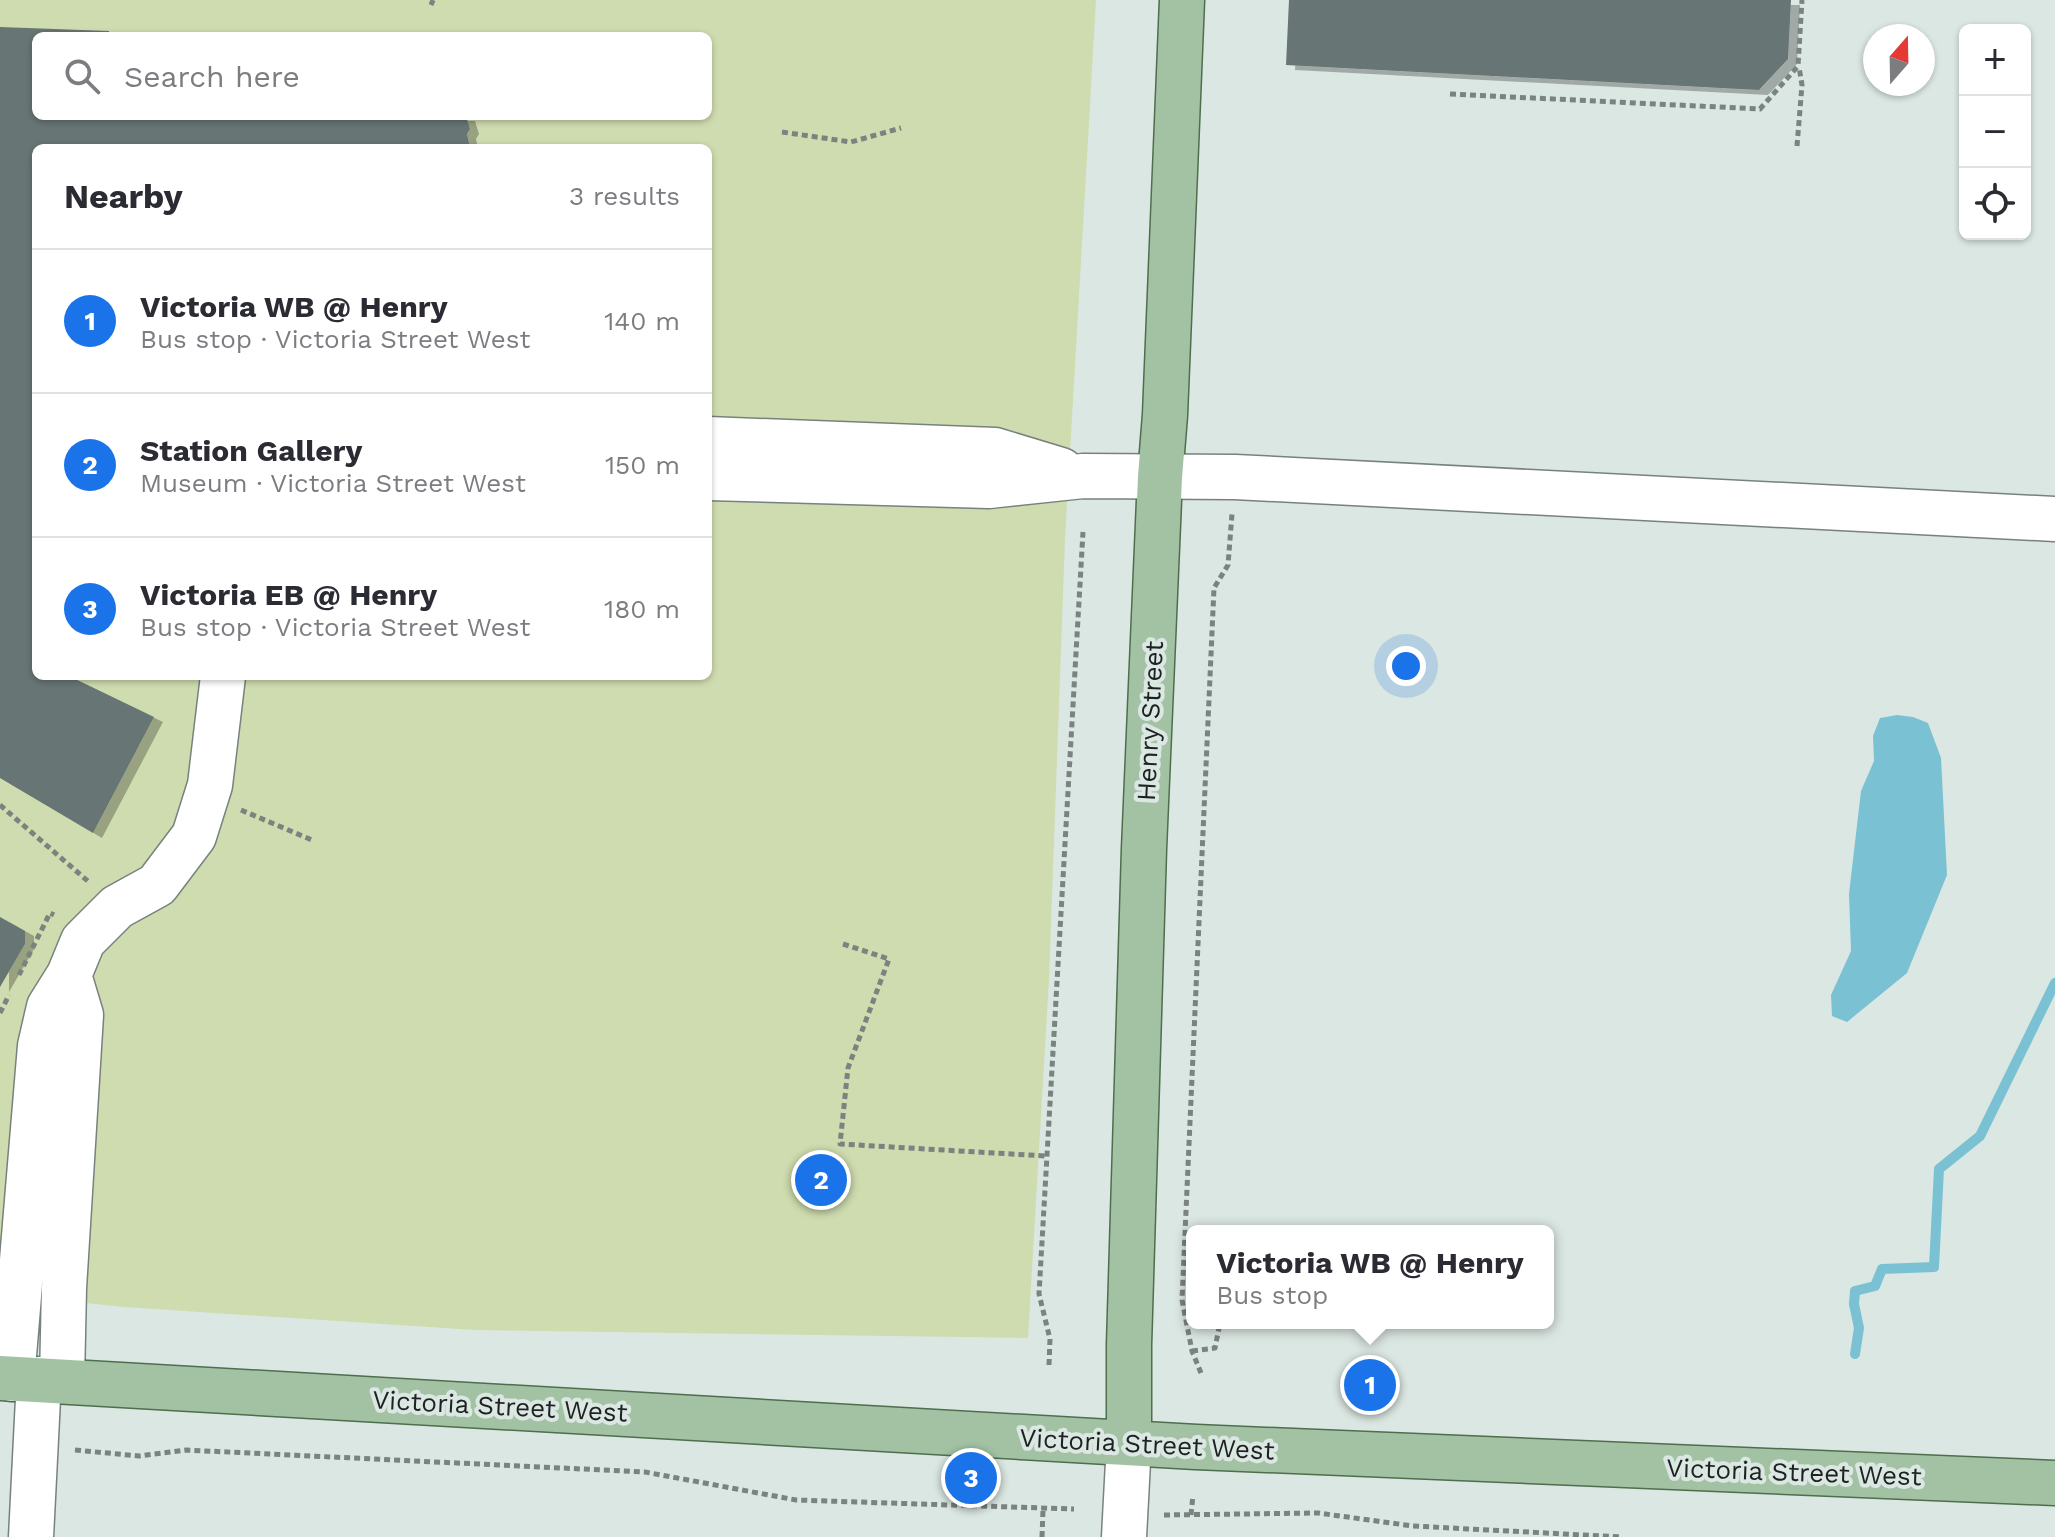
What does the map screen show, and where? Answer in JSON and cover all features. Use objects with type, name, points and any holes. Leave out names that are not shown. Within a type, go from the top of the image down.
[{"type":"main road","name":"Henry Street","points":[[1129,1443],[1129,1345],[1144,849],[1182,0]]},
{"type":"main road","name":"Victoria Street West","points":[[28,1379],[1129,1443],[2055,1483]]},
{"type":"street","points":[[712,439],[995,450],[1083,476]]},
{"type":"street","points":[[712,478],[989,486],[1083,476],[1235,477],[2055,519]]},
{"type":"street","points":[[21,1519],[34,1446],[28,1379],[40,1046],[49,1007],[69,975],[83,941],[117,907],[157,885],[194,836],[210,785],[223,680]]},
{"type":"street","points":[[1124,1537],[1129,1443]]},
{"type":"path","points":[[1797,146],[1802,85],[1798,66],[1802,0]]},
{"type":"path","points":[[1450,94],[1760,109],[1798,66]]},
{"type":"path","points":[[782,132],[851,142],[901,128]]},
{"type":"path","points":[[1186,1320],[1182,1300],[1214,588],[1228,565],[1235,477]]},
{"type":"path","points":[[1049,1365],[1050,1339],[1039,1294],[1083,532]]},
{"type":"path","points":[[210,785],[234,807],[312,840]]},
{"type":"path","points":[[0,805],[117,907]]},
{"type":"path","points":[[843,944],[889,959],[848,1068],[840,1144],[1046,1156]]},
{"type":"path","points":[[1188,1329],[1201,1373]]},
{"type":"path","points":[[1192,1351],[1215,1348],[1219,1329]]},
{"type":"path","points":[[34,1446],[139,1456],[186,1450],[645,1472],[796,1500],[1074,1509]]},
{"type":"path","points":[[1191,1515],[1193,1495]]},
{"type":"path","points":[[1042,1537],[1043,1510]]},
{"type":"path","points":[[1162,1515],[1318,1513],[1413,1526],[1622,1537]]},
{"type":"green space","points":[[0,0],[1096,0],[1065,539],[1049,979],[1028,1338],[475,1330],[124,1307],[0,1294]]},
{"type":"water","points":[[1897,715],[1928,723],[1941,758],[1947,875],[1907,973],[1847,1022],[1832,1016],[1831,995],[1851,951],[1849,894],[1861,791],[1874,761],[1873,736],[1880,718]]},
{"type":"building","points":[[1289,0],[1791,0],[1788,59],[1759,90],[1286,65]]},
{"type":"building","points":[[0,27],[109,31],[32,32],[32,120],[467,120],[469,144],[32,144],[32,680],[77,680],[154,717],[93,833],[0,778]]},
{"type":"building","points":[[0,917],[25,931],[25,944],[0,987]]},
{"type":"waterway","points":[[1855,1354],[1859,1328],[1855,1291],[1875,1286],[1882,1269],[1934,1267],[1939,1169],[1980,1136],[2055,983]]},
{"type":"place","name":"Station Gallery","points":[[821,1180]]},
{"type":"place","name":"Victoria WB @ Henry","points":[[1370,1385]]},
{"type":"place","name":"Victoria EB @ Henry","points":[[971,1478]]}]
